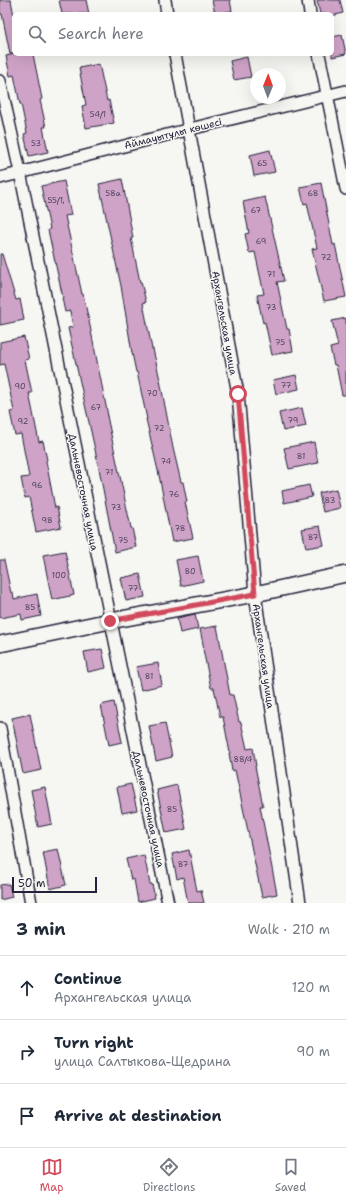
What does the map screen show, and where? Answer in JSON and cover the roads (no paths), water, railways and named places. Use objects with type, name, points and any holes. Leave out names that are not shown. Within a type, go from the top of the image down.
[{"type":"street","points":[[165,0],[167,12]]},
{"type":"street","points":[[308,0],[310,12]]},
{"type":"street","name":"Архангельская улица","points":[[175,56],[238,394],[255,594],[300,903]]},
{"type":"street","points":[[319,56],[346,189]]},
{"type":"street","name":"Дальневосточная улица","points":[[0,81],[20,172],[168,903]]},
{"type":"street","name":"Аймауытұлы көшесі","points":[[0,178],[346,91]]},
{"type":"street","points":[[0,644],[110,621],[255,594],[346,574]]},
{"type":"street","points":[[0,728],[31,903]]}]
